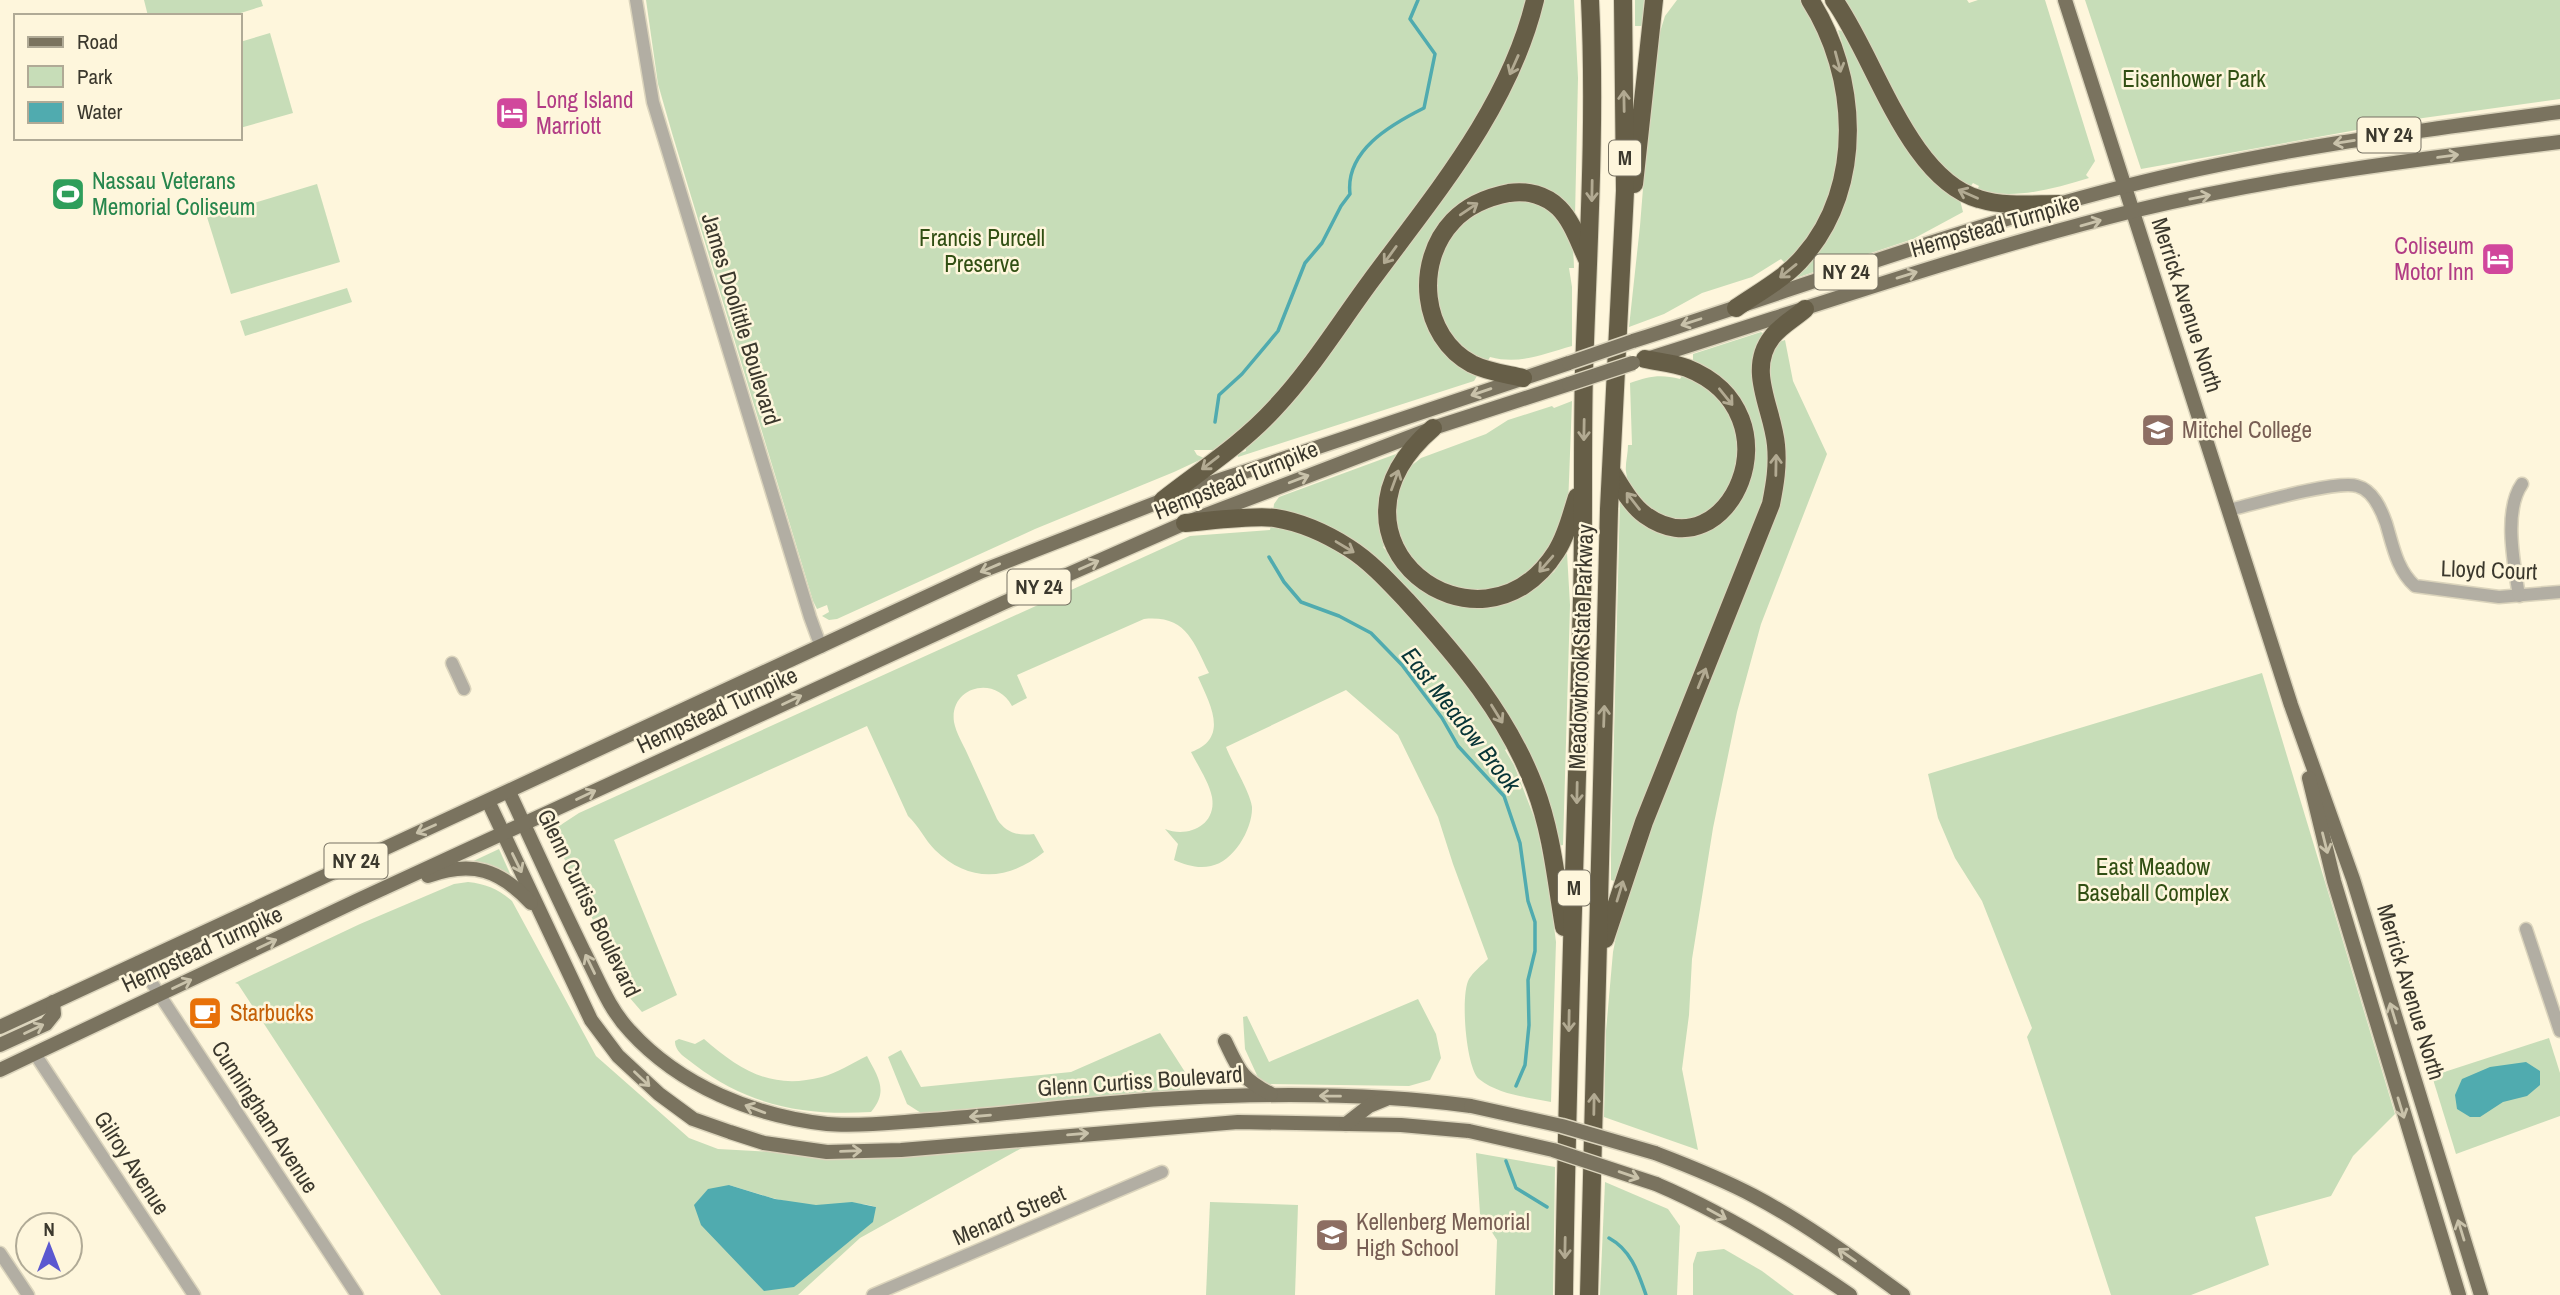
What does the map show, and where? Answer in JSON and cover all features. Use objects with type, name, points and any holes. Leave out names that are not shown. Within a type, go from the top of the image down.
[{"type":"highway","points":[[1163,500],[1242,440],[1275,409],[1311,364],[1476,134],[1515,62],[1528,30],[1535,0]]},
{"type":"highway","name":"Meadowbrook State Parkway","points":[[1564,1295],[1584,370],[1590,264],[1593,60],[1590,0]]},
{"type":"highway","name":"Meadowbrook State Parkway","points":[[1589,1295],[1607,589],[1625,191],[1623,0]]},
{"type":"highway","points":[[1619,316],[1654,0]]},
{"type":"highway","points":[[1653,23],[1666,0]]},
{"type":"highway","points":[[1736,308],[1804,257],[1821,234],[1835,206],[1845,169],[1848,138],[1845,90],[1838,57],[1825,23],[1810,0]]},
{"type":"highway","points":[[1834,0],[1916,149],[1940,177],[1956,189],[1979,199],[2010,204],[2059,204]]},
{"type":"highway","points":[[1523,378],[1471,364],[1444,340],[1429,303],[1427,283],[1432,256],[1439,241],[1452,221],[1470,207],[1492,196],[1516,192],[1531,193],[1551,201],[1561,209],[1590,264]]},
{"type":"highway","points":[[1599,956],[1644,822],[1771,504],[1776,473],[1776,443],[1760,380],[1762,356],[1772,336],[1805,309]]},
{"type":"highway","points":[[1612,472],[1643,514],[1661,524],[1690,527],[1709,521],[1717,515],[1734,496],[1743,477],[1746,442],[1743,427],[1733,405],[1722,391],[1709,380],[1685,368],[1639,361]]},
{"type":"highway","points":[[1433,428],[1416,443],[1394,477],[1387,504],[1387,522],[1400,557],[1410,570],[1423,582],[1445,594],[1463,598],[1485,598],[1504,594],[1538,574],[1563,540],[1583,480]]},
{"type":"highway","points":[[1185,523],[1274,518],[1314,529],[1348,547],[1377,569],[1432,628],[1473,678],[1496,712],[1534,787],[1549,833],[1571,957]]},
{"type":"main road","name":"Merrick Avenue North","points":[[2065,0],[2291,705],[2353,879],[2481,1295]]},
{"type":"main road","name":"Hempstead Turnpike","points":[[0,1027],[982,571],[1163,500],[1633,341],[2002,220],[2059,204],[2224,163],[2318,146],[2560,112]]},
{"type":"main road","name":"Hempstead Turnpike","points":[[0,1069],[1003,603],[1185,523],[1433,428],[1951,261],[2133,211],[2306,176],[2560,142]]},
{"type":"main road","name":"Merrick Avenue North","points":[[2291,705],[2334,881],[2459,1295]]},
{"type":"main road","name":"Glenn Curtiss Boulevard","points":[[509,792],[611,1006],[629,1030],[652,1051],[704,1087],[769,1114],[829,1124],[941,1119],[1181,1098],[1272,1095],[1418,1098],[1471,1106],[1575,1129],[1655,1153],[1712,1175],[1755,1196],[1808,1228],[1903,1295]]},
{"type":"main road","name":"Glenn Curtiss Boulevard","points":[[488,801],[591,1020],[611,1046],[659,1094],[693,1119],[764,1143],[827,1152],[901,1150],[1228,1123],[1401,1125],[1469,1131],[1553,1150],[1656,1184],[1689,1198],[1788,1254],[1850,1295]]},
{"type":"main road","points":[[376,892],[439,872],[469,868],[494,873],[513,883],[541,914]]},
{"type":"main road","points":[[0,1045],[46,1024],[54,1014],[53,1002]]},
{"type":"main road","points":[[611,1046],[629,1030]]},
{"type":"main road","points":[[1225,1041],[1241,1074],[1251,1084],[1272,1095]]},
{"type":"main road","points":[[1346,1124],[1369,1106],[1390,1098]]},
{"type":"street","name":"James Doolittle Boulevard","points":[[636,0],[653,102],[821,647]]},
{"type":"street","points":[[2519,596],[2511,519],[2515,494],[2522,484]]},
{"type":"street","name":"Lloyd Court","points":[[2229,510],[2339,485],[2358,486],[2373,496],[2384,517],[2402,571],[2415,586],[2500,597],[2560,592]]},
{"type":"street","points":[[452,663],[464,689]]},
{"type":"street","points":[[2526,929],[2560,1031]]},
{"type":"street","name":"Cunningham Avenue","points":[[138,962],[357,1295]]},
{"type":"street","name":"Gilroy Avenue","points":[[35,1054],[194,1295]]},
{"type":"street","name":"Menard Street","points":[[873,1295],[1162,1172]]},
{"type":"street","points":[[0,1253],[28,1295]]},
{"type":"green space","points":[[144,0],[261,0],[263,6],[237,14],[148,14]]},
{"type":"green space","name":"Francis Purcell Preserve","points":[[646,0],[1525,0],[1520,29],[1503,73],[1452,157],[1273,403],[1217,450],[1194,450],[1204,458],[1035,529],[837,619],[829,620],[822,616],[829,612],[827,605],[817,609],[813,601],[672,133],[658,84]]},
{"type":"green space","points":[[1540,0],[1574,0],[1578,78],[1575,217],[1559,196],[1535,185],[1510,184],[1485,190],[1463,202],[1444,220],[1430,241],[1422,265],[1422,307],[1439,329],[1480,371],[1474,381],[1238,457],[1237,454],[1246,451],[1244,442],[1467,157]]},
{"type":"green space","points":[[1635,0],[1644,0],[1642,26],[1635,26]]},
{"type":"green space","points":[[1677,0],[1801,0],[1821,33],[1840,100],[1841,141],[1836,176],[1826,207],[1812,236],[1786,264],[1781,259],[1752,277],[1702,293],[1664,314],[1629,327],[1654,51],[1665,16]]},
{"type":"green space","points":[[1844,0],[1967,0],[1969,3],[1978,0],[2045,0],[2095,161],[2086,175],[2089,178],[2048,189],[2006,194],[1977,190],[1979,186],[1973,183],[1970,187],[1953,176],[1943,168],[1914,130]]},
{"type":"green space","name":"Eisenhower Park","points":[[2085,0],[2560,0],[2560,99],[2423,118],[2141,169]]},
{"type":"green space","points":[[1838,30],[1847,32],[1921,168],[1944,190],[1960,200],[1963,212],[1913,239],[1790,280],[1807,268],[1853,166],[1856,111]]},
{"type":"green space","points":[[270,33],[293,113],[242,127],[242,41]]},
{"type":"green space","points":[[317,184],[340,262],[231,294],[207,217]]},
{"type":"green space","points":[[1518,197],[1546,206],[1562,219],[1568,228],[1574,268],[1569,268],[1572,287],[1572,346],[1521,359],[1490,357],[1487,362],[1464,351],[1443,327],[1432,286],[1449,233],[1469,213]]},
{"type":"green space","points":[[347,288],[352,302],[245,336],[240,321]]},
{"type":"green space","points":[[1761,332],[1764,334],[1755,360],[1769,430],[1767,493],[1617,882],[1611,880],[1611,855],[1620,498],[1688,532],[1743,492],[1729,388],[1712,373],[1693,364],[1693,354]]},
{"type":"green space","points":[[1785,340],[1793,381],[1827,454],[1761,624],[1737,712],[1713,828],[1692,959],[1682,1069],[1698,1150],[1604,1117],[1606,1031],[1613,952],[1622,906],[1641,846],[1778,500],[1765,376],[1768,354],[1779,342]]},
{"type":"green space","points":[[1684,373],[1727,404],[1735,421],[1738,471],[1728,496],[1714,509],[1697,517],[1678,519],[1661,516],[1645,507],[1633,492],[1626,466],[1628,445],[1632,445],[1630,383],[1655,376],[1680,379]]},
{"type":"green space","points":[[1572,401],[1568,506],[1550,554],[1528,575],[1499,589],[1468,592],[1438,584],[1410,564],[1395,535],[1394,495],[1411,466],[1421,458],[1486,434],[1508,420]]},
{"type":"green space","points":[[1396,454],[1381,500],[1387,544],[1383,547],[1406,574],[1430,592],[1526,591],[1554,572],[1567,553],[1570,605],[1563,845],[1558,846],[1547,802],[1399,582],[1273,512],[1279,497]]},
{"type":"green space","points":[[1271,524],[1300,529],[1365,566],[1455,663],[1510,747],[1505,750],[1514,765],[1536,822],[1549,887],[1556,942],[1551,1102],[1495,1089],[1479,1079],[1474,1072],[1466,1031],[1466,987],[1471,976],[1488,959],[1438,817],[1398,735],[1346,690],[1226,747],[1251,801],[1246,834],[1234,851],[1219,863],[1197,867],[1174,860],[1178,844],[1165,829],[1182,832],[1191,830],[1199,827],[1210,816],[1212,797],[1191,752],[1203,746],[1210,738],[1214,719],[1198,677],[1209,673],[1198,650],[1179,626],[1158,619],[1144,619],[1017,675],[1027,698],[1012,706],[995,690],[985,688],[966,693],[959,700],[954,710],[955,726],[997,819],[1004,828],[1013,832],[1034,834],[1044,852],[1017,869],[1003,873],[975,873],[948,861],[935,850],[908,816],[867,726],[614,840],[677,995],[642,1012],[629,997],[556,841],[556,828],[579,813],[1190,536],[1270,530]]},
{"type":"green space","name":"East Meadow Baseball Complex","points":[[2262,673],[2395,1114],[2353,1156],[2331,1196],[2255,1217],[2269,1265],[2191,1295],[2111,1295],[2027,1037],[2032,1028],[1982,901],[1955,858],[1938,818],[1928,774]]},
{"type":"green space","points":[[499,849],[512,878],[467,864]]},
{"type":"green space","points":[[468,882],[486,886],[512,901],[596,1056],[689,1138],[718,1149],[814,1154],[1038,1139],[860,1238],[798,1295],[441,1295],[235,983],[360,924],[454,884]],"holes":[[[729,1185],[804,1204],[876,1207],[701,1225]]]},
{"type":"green space","points":[[1418,999],[1436,1034],[1441,1058],[1430,1080],[1409,1086],[1261,1084],[1245,1049],[1243,1017],[1247,1016],[1269,1062]]},
{"type":"green space","points":[[1160,1033],[1185,1072],[1185,1080],[1177,1094],[921,1113],[907,1104],[888,1057],[901,1050],[921,1087],[1071,1072]]},
{"type":"green space","points":[[2549,1038],[2560,1073],[2560,1116],[2456,1154],[2432,1076]]},
{"type":"green space","points":[[679,1039],[695,1044],[704,1039],[744,1069],[772,1079],[788,1081],[828,1075],[867,1056],[880,1084],[880,1097],[871,1112],[847,1113],[801,1110],[757,1099],[715,1079],[695,1065],[679,1052],[675,1041]]},
{"type":"green space","points":[[1476,1153],[1555,1167],[1553,1295],[1495,1295],[1497,1240],[1480,1214]]},
{"type":"green space","points":[[1605,1182],[1668,1209],[1680,1226],[1677,1295],[1600,1295]]},
{"type":"green space","points":[[1210,1202],[1298,1205],[1295,1295],[1206,1295]]},
{"type":"green space","points":[[1724,1249],[1762,1271],[1794,1295],[1693,1295],[1693,1264],[1697,1252]]},
{"type":"water","points":[[2526,1062],[2540,1071],[2540,1085],[2527,1096],[2503,1102],[2480,1117],[2470,1117],[2457,1109],[2455,1095],[2462,1079],[2490,1067]]},
{"type":"water","points":[[729,1185],[775,1199],[816,1205],[852,1202],[876,1207],[873,1222],[794,1287],[764,1291],[701,1225],[694,1205],[708,1189]]},
{"type":"waterway","name":"East Meadow Brook","points":[[1215,422],[1219,395],[1242,374],[1278,331],[1305,263],[1322,243],[1350,194],[1350,179],[1362,152],[1384,131],[1424,108],[1435,54],[1410,19],[1418,0]]},
{"type":"waterway","name":"East Meadow Brook","points":[[1269,557],[1284,582],[1301,602],[1339,616],[1371,633],[1402,665],[1442,718],[1458,746],[1504,796],[1520,843],[1528,901],[1535,922],[1535,951],[1528,980],[1529,1025],[1525,1065],[1516,1086]]},
{"type":"waterway","points":[[1506,1161],[1516,1188],[1547,1207]]},
{"type":"waterway","points":[[1609,1238],[1628,1255],[1646,1295]]},
{"type":"place","name":"Long Island Marriott","points":[[512,113]]},
{"type":"place","name":"Nassau Veterans Memorial Coliseum","points":[[68,194]]},
{"type":"place","name":"Coliseum Motor Inn","points":[[2498,259]]},
{"type":"place","name":"Mitchel College","points":[[2158,430]]},
{"type":"place","name":"Starbucks","points":[[205,1013]]},
{"type":"place","name":"Kellenberg Memorial High School","points":[[1332,1235]]}]
